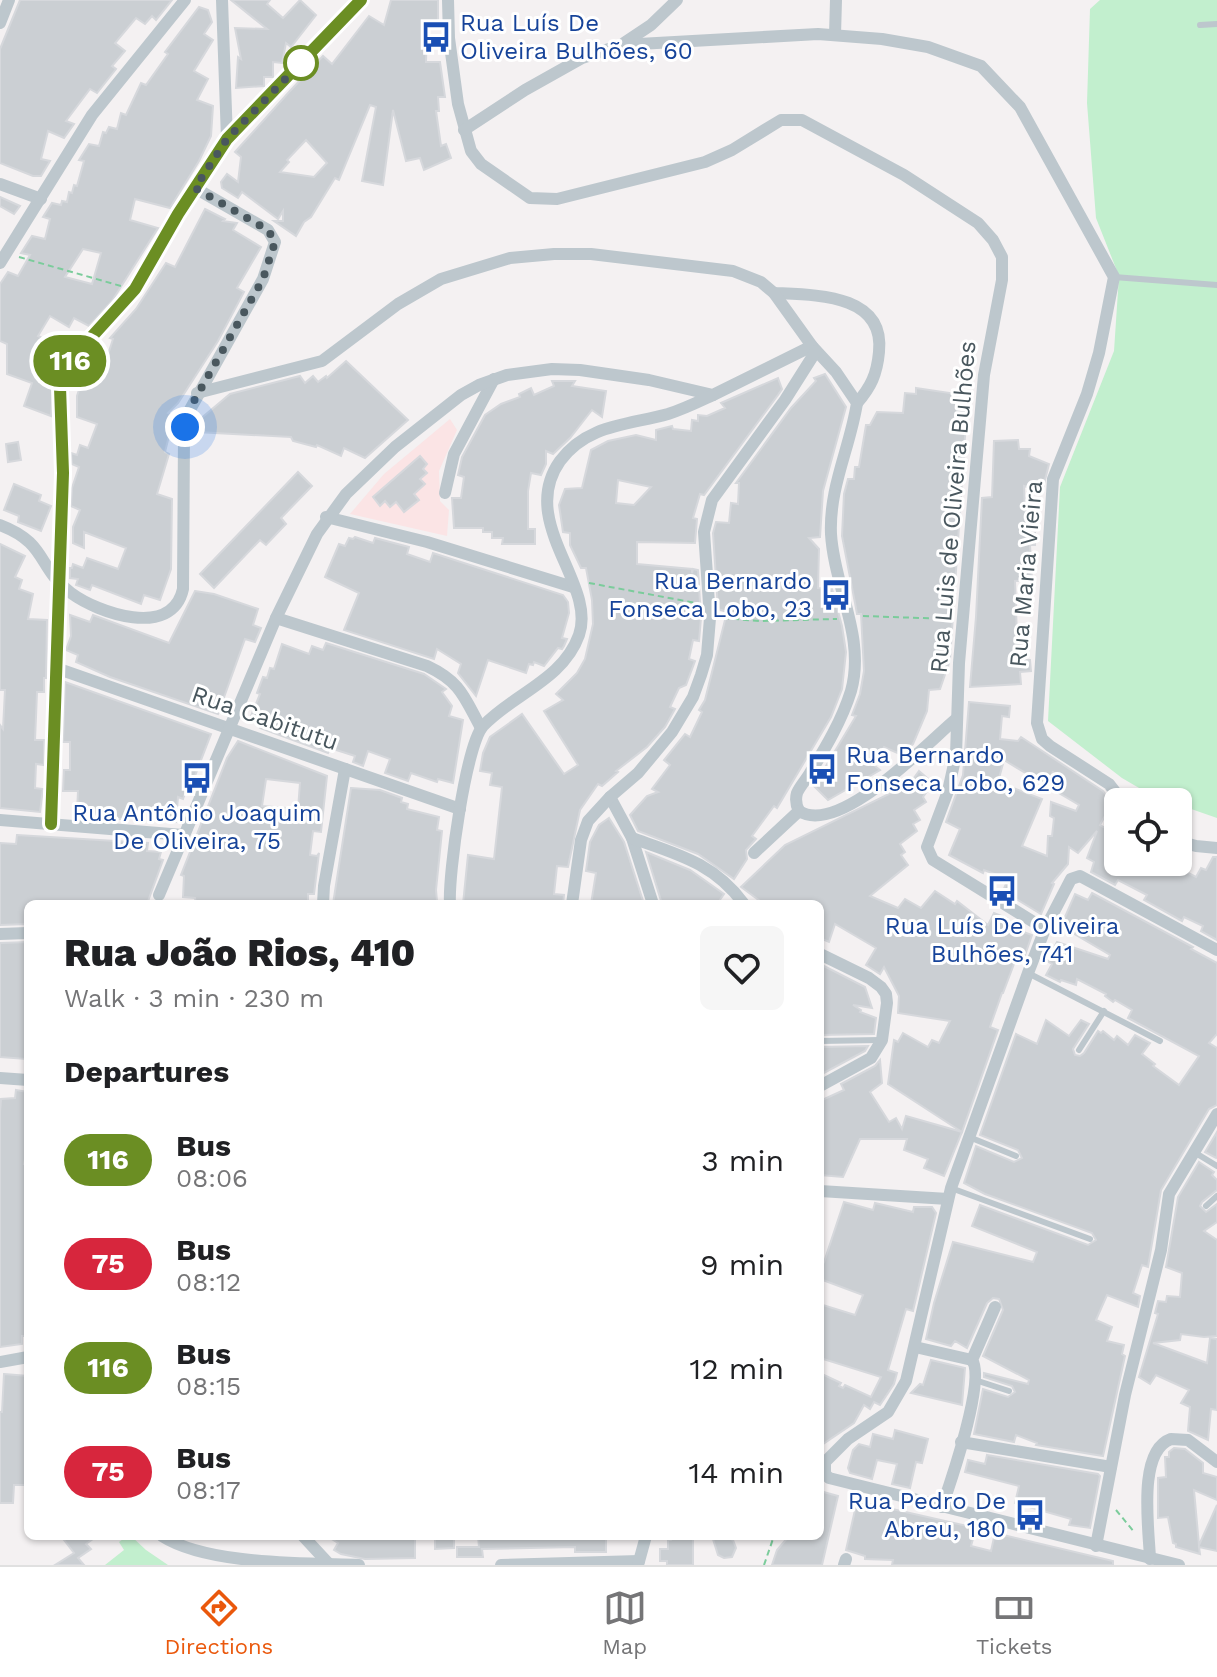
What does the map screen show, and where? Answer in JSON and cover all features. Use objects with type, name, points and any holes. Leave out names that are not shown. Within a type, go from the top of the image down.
[{"type":"street","points":[[0,23],[9,0]]},
{"type":"street","points":[[3,258],[92,115],[185,0]]},
{"type":"street","points":[[222,0],[227,139]]},
{"type":"street","points":[[51,824],[63,473],[62,378],[68,363],[135,289],[227,139],[361,0]]},
{"type":"street","name":"Rua Luis de Oliveira Bulhões","points":[[448,0],[449,38],[464,130],[471,151],[481,164],[530,198],[545,201],[705,162],[732,150],[781,120],[802,120],[904,175],[978,223],[998,247],[1003,268],[984,375],[963,619],[954,771],[928,841],[930,856],[1045,929]]},
{"type":"street","points":[[464,130],[582,58],[621,45],[651,25],[677,0]]},
{"type":"street","points":[[835,35],[836,0]]},
{"type":"street","points":[[621,45],[835,35],[928,47],[981,66],[1020,107],[1114,277]]},
{"type":"street","points":[[0,184],[41,199]]},
{"type":"street","points":[[0,525],[31,542],[58,582],[87,603],[145,619],[162,615],[180,599],[183,589],[185,427],[190,408],[263,279],[275,242],[268,230],[195,188]]},
{"type":"street","points":[[197,393],[322,361],[423,288],[477,266],[510,258],[591,254],[733,271],[761,282],[774,293],[857,403]]},
{"type":"street","name":"Rua Maria Vieira","points":[[1112,788],[1042,739],[1037,723],[1053,479],[1087,394],[1099,353],[1114,277]]},
{"type":"street","points":[[774,293],[841,301],[870,315],[878,332],[880,347],[871,386],[857,403],[832,495],[834,555],[850,618],[854,665],[852,687],[836,728],[799,790],[796,804],[799,811],[805,815],[824,814],[846,806],[896,773],[956,719]]},
{"type":"street","points":[[450,900],[452,853],[481,728],[549,676],[567,658],[579,637],[582,617],[554,539],[550,519],[550,483],[560,462],[586,437],[606,427],[675,412],[814,349]]},
{"type":"street","points":[[573,900],[583,829],[595,811],[648,762],[685,712],[707,655],[710,612],[704,532],[712,500],[785,400],[814,349]]},
{"type":"street","points":[[159,895],[276,618],[326,517],[401,442],[461,395],[494,379],[526,371],[580,370],[649,380],[713,395]]},
{"type":"street","points":[[445,493],[454,454],[494,379]]},
{"type":"street","points":[[326,517],[427,542],[572,584]]},
{"type":"street","points":[[276,618],[427,666],[447,676],[466,697],[481,728]]},
{"type":"street","name":"Rua Cabitutu","points":[[56,668],[460,809]]},
{"type":"street","points":[[323,900],[345,769]]},
{"type":"street","points":[[610,797],[632,838],[652,900]]},
{"type":"street","points":[[754,853],[799,811]]},
{"type":"street","points":[[0,820],[183,835]]},
{"type":"street","points":[[632,838],[706,867],[740,900]]},
{"type":"street","points":[[1192,845],[1217,848]]},
{"type":"street","points":[[1179,1565],[829,1478],[825,1474],[825,1462],[834,1451],[888,1412],[906,1381],[950,1194],[1028,973],[1045,929],[1071,879],[1080,876],[1217,950]]},
{"type":"street","points":[[0,934],[24,933]]},
{"type":"street","points":[[824,956],[869,978],[881,987],[887,1003],[882,1040],[871,1058],[824,1084]]},
{"type":"street","points":[[0,1078],[24,1080]]},
{"type":"street","points":[[1096,1546],[1125,1395],[1161,1250],[1169,1194],[1217,1114]]},
{"type":"street","points":[[824,1191],[950,1194]]},
{"type":"street","points":[[972,1360],[995,1307]]},
{"type":"street","points":[[915,1347],[972,1360],[976,1365],[961,1442],[942,1507]]},
{"type":"street","points":[[0,1362],[24,1358]]},
{"type":"street","points":[[1150,1559],[1148,1483],[1153,1456],[1158,1448],[1171,1439],[1188,1440],[1217,1462]]},
{"type":"street","points":[[961,1442],[1111,1467]]},
{"type":"street","points":[[169,1540],[185,1550],[228,1560],[355,1565]]},
{"type":"street","points":[[307,1540],[329,1564]]},
{"type":"street","points":[[501,1565],[638,1563],[645,1540]]},
{"type":"lane","points":[[1200,25],[1217,24]]},
{"type":"lane","points":[[1114,277],[1217,285]]},
{"type":"lane","points":[[1028,973],[1160,1041]]},
{"type":"lane","points":[[1079,1050],[1104,1011]]},
{"type":"lane","points":[[824,1041],[882,1040]]},
{"type":"lane","points":[[969,1137],[1016,1156]]},
{"type":"lane","points":[[1194,1152],[1217,1166]]},
{"type":"lane","points":[[950,1194],[1090,1239]]},
{"type":"lane","points":[[1206,1206],[1217,1196]]},
{"type":"lane","points":[[975,1380],[1009,1391]]},
{"type":"path","points":[[3,258],[135,289]]},
{"type":"path","points":[[572,584],[710,612],[801,621],[862,616],[963,619]]},
{"type":"path","points":[[1106,1493],[1115,1509],[1140,1538],[1149,1542]]},
{"type":"path","points":[[764,1565],[773,1540]]},
{"type":"shaded area","points":[[450,419],[457,430],[439,471],[440,501],[449,510],[447,536],[350,514],[384,474]]},
{"type":"green space","points":[[1100,0],[1217,0],[1217,818],[1192,809],[1192,788],[1139,788],[1048,721],[1060,487],[1114,351],[1119,276],[1096,218],[1087,103],[1090,9]]},
{"type":"green space","points":[[135,1540],[168,1565],[105,1565],[124,1550],[119,1542]]},
{"type":"building","points":[[20,0],[172,0],[156,20],[152,16],[145,24],[136,18],[115,43],[125,51],[112,66],[116,69],[97,93],[90,89],[66,121],[74,124],[64,138],[48,131],[41,159],[50,161],[41,176],[33,176],[0,163],[0,49]]},
{"type":"building","points":[[231,0],[270,0],[267,4],[283,18],[300,0],[316,15],[291,47],[286,43],[282,63],[273,62],[273,77],[264,77],[264,86],[236,88],[238,57],[241,59],[235,28],[267,29]]},
{"type":"building","points":[[391,0],[438,0],[438,29],[427,28],[426,62],[440,62],[445,97],[438,97],[439,111],[436,111],[441,146],[446,144],[451,158],[424,170],[420,158],[406,161],[393,110],[383,185],[362,181],[376,107],[370,105],[339,180],[335,178],[296,236],[274,221],[283,221],[283,211],[278,219],[242,192],[238,198],[222,188],[221,182],[227,174],[238,182],[241,157],[235,152],[323,56],[332,64],[369,16],[384,25]],"holes":[[[306,140],[327,163],[314,177],[280,172]]]},
{"type":"building","points":[[199,7],[208,10],[212,22],[204,34],[213,40],[194,71],[208,79],[197,100],[213,106],[211,136],[170,208],[135,199],[130,220],[158,228],[112,301],[89,326],[74,318],[69,327],[50,316],[38,336],[65,349],[50,376],[54,377],[51,416],[24,406],[32,383],[7,374],[7,344],[0,341],[0,284],[8,272],[18,276],[30,255],[21,253],[32,236],[45,239],[50,219],[43,217],[52,203],[61,205],[62,201],[67,202],[69,192],[72,193],[74,185],[77,186],[84,161],[79,160],[89,144],[99,146],[103,132],[106,133],[109,127],[117,129],[121,113],[126,115],[141,83],[146,85],[168,54],[165,52]],"holes":[[[83,249],[101,253],[92,284],[65,277]]]},
{"type":"building","points":[[0,197],[20,206],[14,214],[0,206]]},
{"type":"building","points":[[205,209],[225,219],[223,221],[237,223],[233,230],[261,247],[237,288],[244,292],[218,341],[178,403],[168,413],[174,416],[165,452],[169,454],[157,494],[172,499],[171,569],[160,600],[144,595],[141,604],[92,585],[90,590],[76,585],[78,579],[70,578],[73,564],[83,568],[87,558],[118,569],[126,548],[84,532],[84,548],[73,543],[73,527],[80,510],[71,506],[72,488],[79,467],[72,464],[71,453],[77,455],[80,445],[88,448],[97,424],[77,417],[77,396],[88,363],[104,367],[113,339],[110,338],[136,309],[166,263],[175,267]]},
{"type":"building","points":[[346,361],[408,420],[365,458],[344,448],[341,456],[317,445],[293,441],[291,437],[197,432],[199,420],[230,394],[300,376],[305,383],[313,376],[318,382]]},
{"type":"building","points":[[825,374],[846,407],[823,491],[820,537],[809,538],[819,549],[818,588],[832,589],[842,626],[846,652],[842,689],[831,717],[777,808],[774,806],[752,836],[756,839],[746,850],[747,859],[734,879],[698,854],[638,831],[630,815],[647,796],[658,792],[652,789],[670,765],[664,760],[685,734],[690,737],[702,712],[699,710],[705,700],[727,612],[718,609],[713,533],[716,522],[729,523],[731,503],[738,504],[739,483],[736,483],[791,408],[816,381],[814,378]]},
{"type":"building","points":[[778,378],[782,389],[704,495],[700,494],[693,518],[697,519],[695,543],[637,542],[637,564],[692,569],[692,573],[693,569],[698,570],[699,641],[693,640],[689,659],[695,661],[686,685],[679,688],[670,707],[675,709],[665,727],[647,747],[602,786],[598,784],[580,810],[568,867],[557,866],[554,894],[564,895],[563,900],[463,900],[468,855],[494,859],[502,787],[490,785],[492,773],[480,771],[490,737],[522,714],[564,774],[578,765],[544,711],[563,700],[556,694],[577,673],[585,659],[593,624],[586,568],[581,568],[570,545],[570,533],[563,532],[559,505],[565,489],[582,488],[591,450],[608,441],[636,435],[656,440],[656,430],[672,426],[673,429],[691,431],[692,420],[698,421],[698,415],[707,416],[725,408],[721,403]],"holes":[[[618,480],[651,487],[634,505],[616,503]]]},
{"type":"building","points":[[552,381],[575,381],[572,386],[606,391],[602,417],[592,410],[553,454],[546,451],[546,464],[541,475],[531,473],[528,529],[535,529],[535,544],[502,544],[503,538],[492,538],[492,532],[483,532],[483,528],[454,528],[452,498],[461,498],[464,477],[458,475],[462,457],[485,415],[531,388],[534,395],[554,386]]},
{"type":"building","points":[[916,388],[956,394],[957,391],[968,392],[950,660],[940,689],[929,690],[927,711],[913,744],[900,754],[884,747],[875,766],[880,770],[828,800],[814,786],[856,716],[852,715],[864,671],[861,614],[857,614],[842,536],[844,494],[848,479],[854,479],[855,467],[859,467],[866,425],[870,425],[877,412],[903,413],[905,393],[916,394]]},
{"type":"building","points":[[1018,440],[1019,449],[1030,449],[1029,456],[1049,464],[1042,492],[1024,486],[1025,511],[1030,511],[1031,533],[1035,533],[1035,545],[1030,545],[1032,580],[1015,581],[1017,636],[1021,635],[1023,660],[1030,660],[1031,671],[1020,672],[1021,684],[970,687],[982,498],[992,497],[994,441]]},
{"type":"building","points":[[18,442],[21,460],[8,462],[6,444]]},
{"type":"building","points":[[420,456],[427,464],[423,469],[427,473],[420,479],[425,484],[414,494],[419,500],[404,512],[396,502],[390,507],[385,501],[380,506],[373,497]]},
{"type":"building","points":[[298,472],[312,486],[281,518],[286,524],[266,545],[260,540],[214,588],[200,574]]},
{"type":"building","points":[[14,484],[41,495],[39,501],[51,506],[41,531],[18,522],[19,516],[4,510]]},
{"type":"building","points":[[349,538],[373,543],[375,538],[409,547],[407,554],[430,562],[433,553],[563,595],[568,602],[569,613],[562,638],[567,639],[564,646],[558,648],[544,666],[534,662],[533,665],[529,664],[526,673],[488,660],[476,696],[458,673],[461,664],[437,649],[434,659],[344,630],[359,593],[325,577],[339,544],[345,546]]},
{"type":"building","points":[[0,544],[25,556],[15,577],[22,580],[19,589],[33,594],[28,619],[47,620],[46,678],[44,692],[37,692],[35,740],[44,740],[44,765],[36,764],[35,788],[43,789],[40,812],[0,808],[0,725],[3,729],[5,690],[0,690]]},
{"type":"building","points":[[195,591],[258,609],[253,625],[261,628],[255,642],[245,639],[218,714],[110,677],[76,662],[78,655],[66,650],[71,636],[70,615],[90,622],[93,615],[169,643]]},
{"type":"building","points":[[326,643],[424,674],[446,689],[442,692],[452,706],[449,716],[463,720],[453,783],[438,779],[437,782],[411,773],[408,781],[385,773],[390,759],[368,751],[363,766],[353,762],[355,756],[330,748],[328,753],[260,728],[263,720],[251,716],[260,694],[257,693],[263,677],[267,678],[270,668],[274,669],[282,644],[309,654],[312,646],[323,650]]},
{"type":"building","points":[[65,682],[211,734],[193,781],[190,780],[183,799],[178,797],[176,822],[156,820],[156,810],[132,809],[132,819],[107,819],[107,814],[77,813],[78,791],[63,791],[64,770],[70,770],[70,742],[63,742]]},
{"type":"building","points":[[969,702],[1010,706],[1009,717],[1002,716],[1000,739],[1018,741],[1021,737],[1104,792],[1104,818],[1100,825],[1104,827],[1104,876],[1196,877],[1201,868],[1206,870],[1213,857],[1217,857],[1217,940],[1201,931],[1203,926],[1184,917],[1182,921],[1144,900],[1147,895],[1118,880],[1115,885],[1091,872],[1094,862],[1087,858],[1097,831],[1078,853],[1069,847],[1068,864],[1052,883],[1041,914],[1003,891],[1008,879],[984,870],[983,873],[949,855],[960,829],[946,822],[963,775]],"holes":[[[1004,760],[1047,786],[1053,771],[1052,789],[1079,805],[1076,811],[1051,802],[1050,816],[1054,818],[1052,836],[1048,836],[1047,856],[1022,846],[1042,799],[998,782]]]},
{"type":"building","points":[[238,741],[327,776],[321,832],[313,831],[310,855],[317,856],[319,853],[314,894],[308,894],[308,900],[195,900],[183,897],[184,876],[181,875],[227,758]],"holes":[[[266,779],[300,783],[298,809],[262,806]]]},
{"type":"building","points":[[919,771],[933,783],[923,797],[926,802],[914,810],[920,820],[913,824],[917,831],[900,844],[905,852],[901,855],[908,865],[870,896],[898,908],[905,899],[921,908],[935,891],[955,904],[957,901],[988,925],[994,913],[1007,918],[1005,925],[1032,935],[1024,958],[1017,956],[1002,993],[990,1027],[998,1030],[962,1132],[888,1084],[894,1040],[898,1042],[903,1033],[928,1047],[932,1040],[939,1043],[950,1021],[898,1013],[899,996],[884,967],[880,974],[866,965],[876,948],[835,924],[829,942],[824,940],[824,900],[759,900],[741,887],[785,845],[893,792],[892,787],[902,782],[906,789]]},
{"type":"building","points":[[351,788],[380,790],[402,798],[401,802],[408,804],[407,809],[439,817],[437,830],[442,831],[437,900],[334,900]]},
{"type":"building","points":[[609,818],[624,842],[643,900],[592,900],[596,873],[586,871],[590,842],[599,825]]},
{"type":"building","points":[[17,835],[148,843],[147,851],[161,852],[159,859],[163,860],[148,900],[24,900],[24,924],[0,925],[0,843],[16,844]]},
{"type":"building","points":[[646,852],[690,870],[724,894],[720,900],[661,900]]},
{"type":"building","points":[[1092,893],[1217,963],[1217,1034],[1209,1043],[1217,1048],[1217,1105],[1209,1109],[1161,1190],[1148,1267],[1142,1265],[1133,1293],[1140,1296],[1138,1307],[1107,1295],[1096,1320],[1112,1327],[1107,1341],[1124,1345],[1122,1354],[1125,1356],[1103,1456],[1036,1445],[1016,1435],[1014,1442],[974,1434],[983,1389],[1008,1397],[1015,1392],[1012,1386],[984,1377],[984,1373],[1028,1384],[1029,1380],[983,1356],[1003,1310],[999,1299],[993,1298],[987,1303],[967,1348],[955,1341],[951,1346],[926,1339],[953,1242],[1033,1262],[1037,1252],[972,1226],[980,1205],[1088,1245],[1096,1240],[1092,1233],[985,1194],[964,1183],[976,1146],[1014,1162],[1022,1158],[1018,1150],[980,1135],[1016,1034],[1037,1044],[1046,1020],[1069,1036],[1081,1020],[1089,1024],[1073,1049],[1075,1055],[1080,1056],[1098,1031],[1103,1031],[1114,1040],[1117,1036],[1128,1045],[1135,1035],[1150,1043],[1142,1054],[1179,1085],[1199,1056],[1128,1018],[1132,1010],[1115,1000],[1113,1002],[1106,994],[1077,979],[1076,985],[1046,975],[1052,964],[1047,961],[1057,942],[1108,959],[1110,955],[1061,926],[1075,894],[1088,900]]},
{"type":"building","points":[[24,942],[24,1059],[0,1057],[0,943]]},
{"type":"building","points":[[824,966],[865,987],[872,1008],[853,1005],[860,1012],[876,1018],[874,1034],[824,1035]]},
{"type":"building","points":[[868,1046],[865,1051],[824,1073],[824,1047]]},
{"type":"building","points":[[880,1060],[882,1083],[870,1092],[889,1122],[896,1118],[902,1129],[906,1116],[962,1132],[944,1176],[924,1168],[928,1159],[904,1150],[907,1139],[860,1139],[843,1177],[824,1175],[824,1099],[844,1090],[841,1084],[875,1066]]},
{"type":"building","points":[[16,1090],[24,1091],[24,1336],[22,1344],[0,1347],[0,1112],[1,1099],[15,1098]]},
{"type":"building","points":[[1217,1132],[1217,1156],[1216,1158],[1205,1152]]},
{"type":"building","points":[[1199,1162],[1214,1172],[1212,1175],[1217,1180],[1217,1190],[1200,1206],[1206,1212],[1217,1204],[1217,1222],[1204,1231],[1217,1240],[1217,1336],[1181,1334],[1180,1340],[1153,1343],[1207,1363],[1210,1338],[1217,1339],[1217,1410],[1211,1409],[1208,1440],[1188,1431],[1190,1407],[1181,1403],[1189,1390],[1156,1375],[1150,1384],[1139,1377],[1158,1314],[1155,1313],[1158,1301],[1166,1302],[1167,1296],[1180,1297],[1182,1273],[1166,1267],[1178,1197]]},
{"type":"building","points":[[844,1202],[873,1210],[875,1203],[913,1212],[914,1207],[932,1207],[936,1213],[913,1311],[906,1309],[888,1370],[897,1373],[894,1384],[880,1405],[874,1402],[870,1409],[864,1405],[854,1423],[824,1443],[824,1375],[841,1383],[839,1386],[843,1388],[845,1385],[871,1397],[881,1377],[824,1359],[824,1305],[855,1315],[863,1295],[824,1280],[824,1262]]},
{"type":"building","points":[[931,1360],[965,1368],[962,1405],[911,1393],[920,1384],[923,1385]]},
{"type":"building","points":[[4,1374],[24,1376],[24,1485],[14,1485],[13,1503],[0,1503]]},
{"type":"building","points":[[895,1430],[928,1439],[922,1463],[916,1462],[910,1488],[892,1484],[897,1464],[877,1460],[872,1479],[850,1473],[848,1468],[853,1450],[859,1444],[870,1447],[873,1434],[893,1439]]},
{"type":"building","points":[[1174,1448],[1185,1449],[1203,1463],[1203,1473],[1217,1477],[1217,1500],[1194,1490],[1199,1545],[1217,1505],[1217,1551],[1199,1547],[1200,1554],[1176,1547],[1168,1517],[1158,1518],[1158,1478],[1166,1477],[1165,1457],[1169,1457],[1169,1452]]},
{"type":"building","points":[[987,1455],[1098,1474],[1090,1528],[1069,1525],[1071,1519],[1015,1503],[1019,1486],[965,1472],[968,1460],[985,1464]]},
{"type":"building","points":[[824,1492],[838,1496],[822,1565],[772,1565],[777,1550],[786,1540],[824,1540]]},
{"type":"building","points":[[857,1501],[976,1528],[971,1546],[991,1551],[995,1533],[1113,1561],[1113,1565],[892,1565],[893,1560],[865,1559],[865,1556],[846,1550]]},
{"type":"building","points":[[64,1540],[92,1540],[86,1544],[91,1549],[78,1558],[84,1565],[55,1565],[74,1553]]},
{"type":"building","points":[[333,1540],[415,1540],[415,1558],[365,1559],[334,1550],[338,1543]]},
{"type":"building","points":[[435,1540],[454,1540],[454,1548],[435,1549]]},
{"type":"building","points":[[478,1540],[606,1540],[606,1552],[575,1552],[575,1547],[482,1549],[483,1557],[457,1557],[457,1547],[479,1547]]},
{"type":"building","points":[[668,1540],[693,1540],[693,1565],[667,1565],[667,1561],[660,1561],[660,1549],[668,1549]]},
{"type":"building","points":[[713,1540],[733,1540],[736,1548],[732,1557],[718,1555]]},
{"type":"bus line","name":"116","points":[[51,824],[63,473],[60,387],[64,371],[127,301],[227,139],[361,0]]},
{"type":"place","name":"Rua Luís De Oliveira Bulhões, 60","points":[[436,37]]},
{"type":"place","name":"Rua Bernardo Fonseca Lobo, 23","points":[[836,595]]},
{"type":"place","name":"Rua Bernardo Fonseca Lobo, 629","points":[[822,769]]},
{"type":"place","name":"Rua Antônio Joaquim De Oliveira, 75","points":[[197,778]]},
{"type":"place","name":"Rua Luís De Oliveira Bulhões, 741","points":[[1002,891]]},
{"type":"place","name":"Rua Pedro De Abreu, 180","points":[[1030,1515]]},
{"type":"route","points":[[185,427],[190,408],[263,279],[275,242],[268,230],[195,188],[227,139],[301,63]]}]
